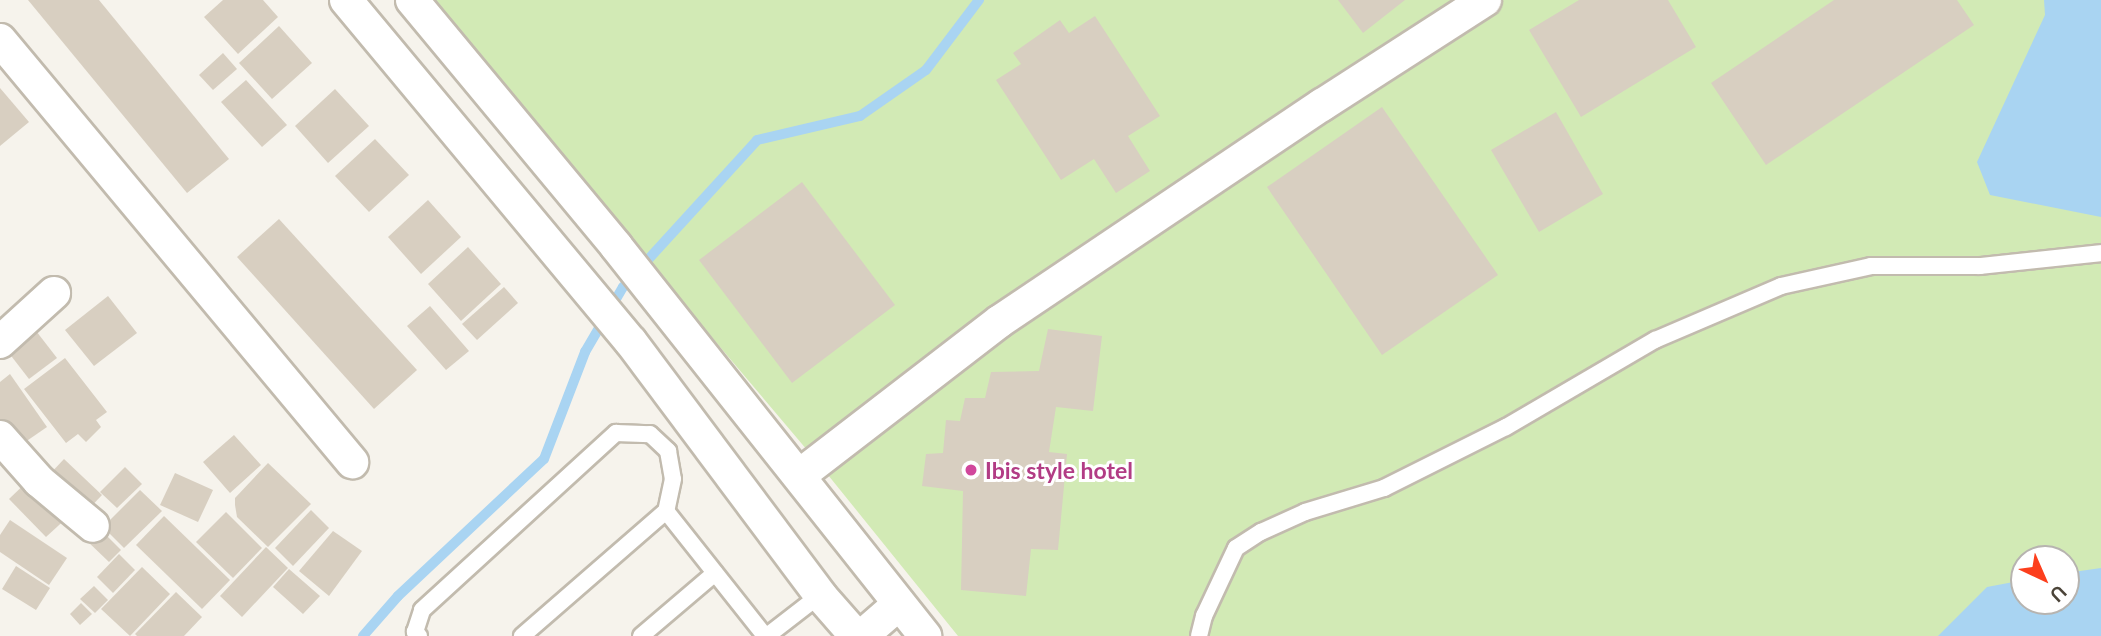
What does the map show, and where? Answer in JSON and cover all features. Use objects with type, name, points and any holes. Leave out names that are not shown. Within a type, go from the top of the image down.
[{"type":"street","points":[[346,0],[631,342],[820,596],[856,636]]},
{"type":"street","points":[[412,0],[616,246],[925,636]]},
{"type":"street","points":[[800,475],[1000,321],[1264,143],[1485,0]]},
{"type":"street","points":[[0,40],[352,462]]},
{"type":"street","points":[[0,342],[54,293]]},
{"type":"street","points":[[0,437],[39,481],[93,526]]},
{"type":"street","points":[[862,636],[899,604]]},
{"type":"lane","points":[[1199,636],[1204,616],[1236,548],[1261,531],[1305,512],[1384,488],[1506,427],[1655,340],[1781,286],[1871,267],[1980,266],[2101,253]]},
{"type":"lane","points":[[419,636],[415,632],[422,610],[616,433],[650,434],[668,451],[673,479],[666,511],[522,636]]},
{"type":"lane","points":[[666,511],[766,636],[820,596]]},
{"type":"lane","points":[[641,636],[715,573]]},
{"type":"green space","points":[[431,0],[2101,0],[2101,636],[958,636],[824,470],[502,89]]},
{"type":"water","points":[[2044,0],[2101,0],[2101,217],[1990,195],[1977,162],[2045,15]]},
{"type":"water","points":[[2101,568],[2101,636],[1938,636],[1987,587],[2010,583],[2010,615],[2080,615],[2080,571]]},
{"type":"building","points":[[28,0],[99,0],[229,159],[187,193]]},
{"type":"building","points":[[223,0],[263,0],[278,17],[238,54],[204,17]]},
{"type":"building","points":[[1338,0],[1405,0],[1363,33]]},
{"type":"building","points":[[1579,0],[1668,0],[1696,47],[1581,117],[1529,30]]},
{"type":"building","points":[[1834,0],[1957,0],[1974,25],[1766,165],[1711,83]]},
{"type":"building","points":[[1095,16],[1160,116],[1128,136],[1150,171],[1116,193],[1094,159],[1061,180],[996,80],[1021,64],[1013,53],[1060,20],[1069,33]]},
{"type":"building","points":[[279,26],[312,63],[272,99],[239,63]]},
{"type":"building","points":[[223,53],[237,69],[213,90],[199,75]]},
{"type":"building","points":[[246,80],[287,125],[262,147],[221,102]]},
{"type":"building","points":[[0,88],[29,122],[0,146]]},
{"type":"building","points":[[335,89],[369,126],[328,163],[295,126]]},
{"type":"building","points":[[1382,107],[1498,275],[1382,355],[1267,187]]},
{"type":"building","points":[[1556,112],[1603,194],[1539,232],[1491,150]]},
{"type":"building","points":[[375,139],[409,175],[369,212],[335,176]]},
{"type":"building","points":[[802,182],[895,305],[792,383],[699,260]]},
{"type":"building","points":[[428,200],[461,237],[421,274],[388,237]]},
{"type":"building","points":[[279,219],[417,370],[374,409],[237,257]]},
{"type":"building","points":[[468,247],[501,284],[461,321],[428,284]]},
{"type":"building","points":[[504,287],[518,303],[477,340],[462,324]]},
{"type":"building","points":[[108,296],[137,333],[94,366],[65,330]]},
{"type":"building","points":[[430,306],[469,351],[446,370],[407,326]]},
{"type":"building","points":[[33,327],[57,358],[29,379],[5,348]]},
{"type":"building","points":[[1048,329],[1102,336],[1093,411],[1056,407],[1049,452],[1067,454],[1058,550],[1031,549],[1026,596],[961,590],[963,491],[922,486],[926,454],[943,453],[946,420],[960,421],[965,398],[985,398],[991,372],[1039,371]]},
{"type":"building","points":[[65,358],[107,412],[96,420],[101,427],[86,442],[78,434],[66,443],[24,389]]},
{"type":"building","points":[[10,374],[47,427],[15,449],[0,427],[0,382]]},
{"type":"building","points":[[234,435],[261,465],[230,493],[203,462]]},
{"type":"building","points":[[64,459],[102,495],[85,513],[48,476]]},
{"type":"building","points":[[268,463],[311,504],[268,547],[237,517],[235,498]]},
{"type":"building","points":[[125,467],[142,484],[117,508],[100,492]]},
{"type":"building","points":[[175,473],[213,490],[198,522],[160,505]]},
{"type":"building","points":[[33,476],[70,515],[46,537],[9,499]]},
{"type":"building","points":[[140,490],[162,511],[124,548],[103,527]]},
{"type":"building","points":[[311,510],[329,528],[293,566],[275,548]]},
{"type":"building","points":[[226,512],[262,548],[233,578],[196,542]]},
{"type":"building","points":[[164,516],[230,580],[202,609],[136,545]]},
{"type":"building","points":[[10,520],[67,558],[49,585],[0,552],[0,535]]},
{"type":"building","points":[[98,527],[121,550],[109,562],[85,539]]},
{"type":"building","points":[[333,531],[362,551],[329,596],[299,571]]},
{"type":"building","points":[[266,547],[288,568],[242,617],[220,596]]},
{"type":"building","points":[[119,554],[135,570],[113,593],[97,577]]},
{"type":"building","points":[[16,566],[50,588],[36,610],[2,589]]},
{"type":"building","points":[[142,567],[170,594],[130,636],[101,609]]},
{"type":"building","points":[[289,569],[320,596],[303,614],[273,587]]},
{"type":"building","points":[[94,586],[108,600],[95,613],[80,599]]},
{"type":"building","points":[[176,592],[202,617],[184,636],[137,636],[135,634]]},
{"type":"building","points":[[81,603],[92,614],[80,625],[70,614]]},
{"type":"waterway","points":[[363,636],[398,596],[544,459],[585,352],[623,287],[757,140],[860,116],[926,70],[979,0]]},
{"type":"place","name":"Ibis style hotel","points":[[971,470]]}]
